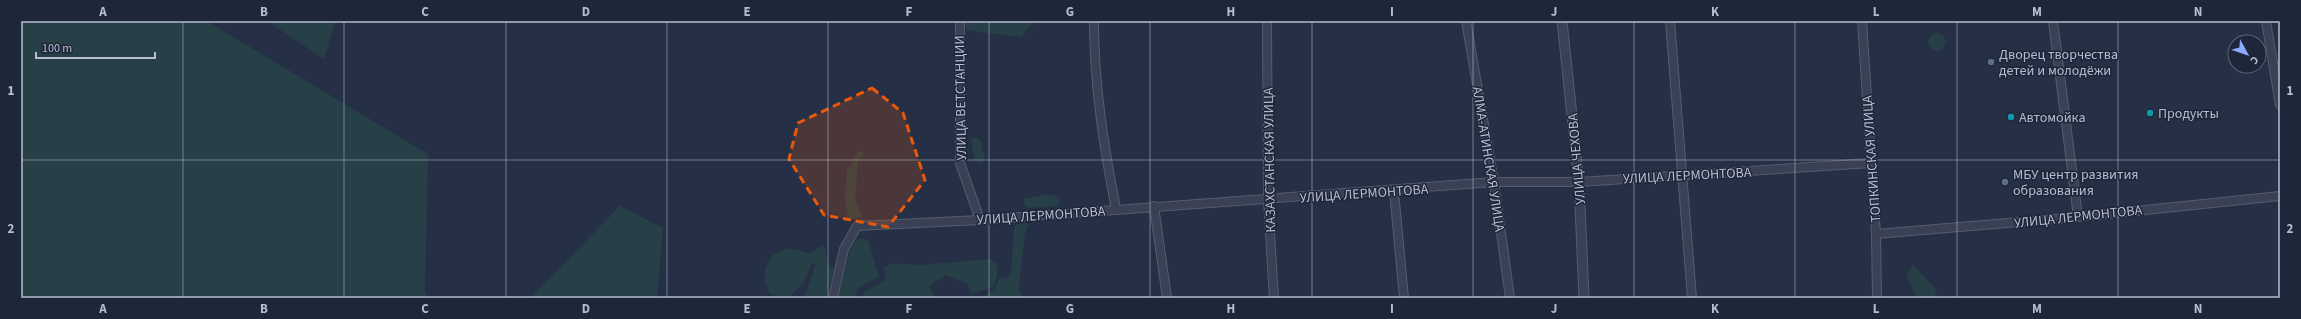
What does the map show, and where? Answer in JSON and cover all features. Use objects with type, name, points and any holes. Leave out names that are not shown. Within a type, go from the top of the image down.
[{"type":"street","name":"УЛИЦА ВЕТСТАНЦИИ","points":[[960,21],[960,163],[980,220]]},
{"type":"street","points":[[1094,21],[1094,63],[1104,147],[1116,209]]},
{"type":"street","name":"КАЗАХСТАНСКАЯ УЛИЦА","points":[[1267,21],[1268,200],[1274,298]]},
{"type":"street","name":"АЛМА-АТИНСКАЯ УЛИЦА","points":[[1466,21],[1494,182],[1510,298]]},
{"type":"street","name":"УЛИЦА ЧЕХОВА","points":[[1562,21],[1579,182],[1584,298]]},
{"type":"street","points":[[1670,21],[1692,298]]},
{"type":"street","name":"ТОПКИНСКАЯ УЛИЦА","points":[[1862,21],[1876,234],[1877,298]]},
{"type":"street","points":[[2053,21],[2078,217]]},
{"type":"street","points":[[2266,21],[2280,105]]},
{"type":"street","name":"УЛИЦА ЛЕРМОНТОВА","points":[[833,298],[844,248],[857,226],[980,220],[1154,206],[1394,191],[1494,182],[1579,182],[1681,174],[1787,170],[1871,163]]},
{"type":"street","points":[[1394,191],[1404,298]]},
{"type":"street","name":"УЛИЦА ЛЕРМОНТОВА","points":[[1876,234],[2078,217],[2280,196]]},
{"type":"street","points":[[1154,206],[1167,298]]},
{"type":"highlighted area","points":[[872,88],[903,113],[925,180],[888,227],[824,215],[789,159],[798,123]]},
{"type":"shaded area","points":[[21,21],[207,21],[428,154],[425,292],[429,298],[21,298]]},
{"type":"shaded area","points":[[267,21],[335,21],[324,59]]},
{"type":"shaded area","points":[[966,21],[1038,21],[1027,28],[1022,37],[966,30]]},
{"type":"shaded area","points":[[1937,33],[1943,36],[1946,42],[1943,48],[1937,51],[1931,48],[1928,42],[1931,36]]},
{"type":"shaded area","points":[[974,137],[981,140],[982,150],[985,153],[982,163],[975,162],[971,141]]},
{"type":"shaded area","points":[[858,151],[863,152],[863,156],[858,160],[855,201],[862,216],[853,219],[849,218],[847,213],[845,195],[847,168],[850,166]]},
{"type":"shaded area","points":[[1043,195],[1054,195],[1059,200],[1058,206],[1027,208],[1024,205],[1024,199]]},
{"type":"shaded area","points":[[620,206],[663,228],[657,298],[530,298]]},
{"type":"shaded area","points":[[1024,222],[1029,225],[1025,233],[1019,288],[1023,298],[983,298],[994,289],[999,278],[1007,277],[1011,272],[1015,225]]},
{"type":"shaded area","points":[[863,238],[868,240],[879,277],[858,288],[854,298],[838,298],[850,251],[856,240]]},
{"type":"shaded area","points":[[821,245],[825,246],[828,264],[834,270],[826,298],[804,298],[816,263],[811,265],[804,283],[789,297],[771,295],[766,284],[765,274],[770,259],[774,254],[789,249],[809,253]]},
{"type":"shaded area","points":[[991,259],[997,263],[997,277],[993,287],[971,294],[968,284],[946,275],[929,286],[936,298],[863,298],[865,291],[886,280],[883,268],[893,263],[919,265]]},
{"type":"shaded area","points":[[1913,265],[1935,288],[1937,298],[1917,298],[1906,275]]},
{"type":"place","name":"Дворец творчества детей и молодёжи","points":[[1991,62]]},
{"type":"place","name":"Продукты","points":[[2150,113]]},
{"type":"place","name":"Автомойка","points":[[2011,117]]},
{"type":"place","name":"МБУ центр развития образования","points":[[2005,182]]}]
